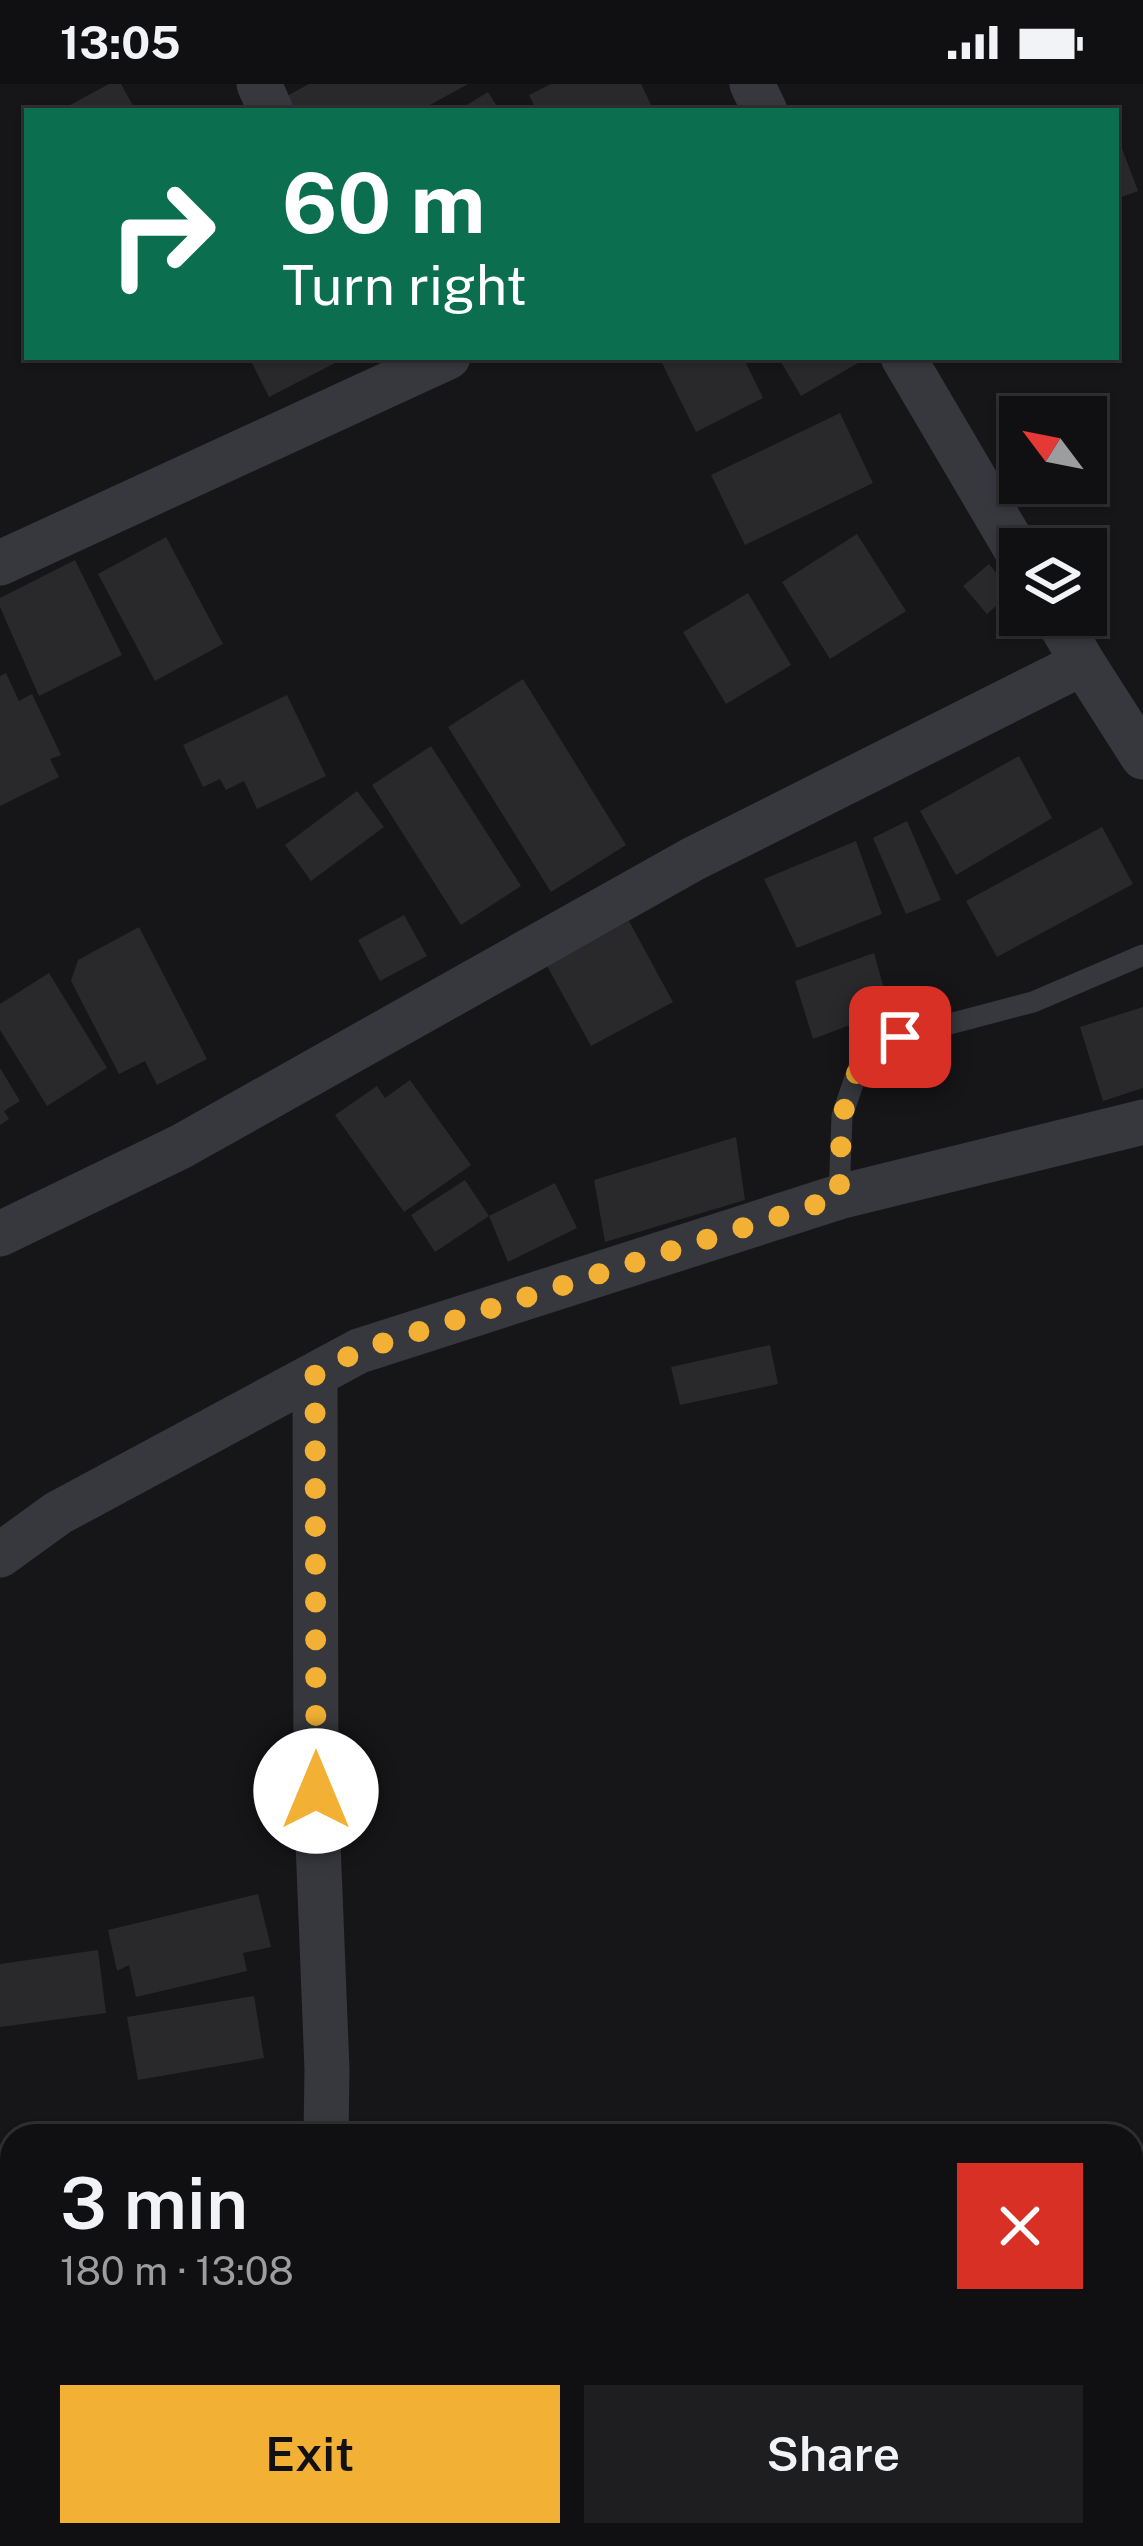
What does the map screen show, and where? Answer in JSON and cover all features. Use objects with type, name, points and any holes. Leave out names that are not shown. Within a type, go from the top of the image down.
[{"type":"street","points":[[0,563],[393,369],[434,360]]},
{"type":"street","points":[[905,360],[1004,528]]},
{"type":"street","points":[[1067,636],[1143,757]]},
{"type":"street","points":[[0,1234],[180,1147],[693,860],[1083,663]]},
{"type":"street","points":[[0,1555],[58,1513],[358,1351],[839,1197],[1143,1122]]},
{"type":"street","points":[[315,1375],[316,1791],[326,2124]]},
{"type":"lane","points":[[839,1197],[842,1116],[858,1069],[900,1037],[1033,1002],[1143,955]]},
{"type":"building","points":[[109,84],[121,84],[134,108],[65,108]]},
{"type":"building","points":[[309,84],[468,84],[424,108],[291,108],[285,97]]},
{"type":"building","points":[[551,84],[641,84],[653,108],[536,108],[529,95]]},
{"type":"building","points":[[488,92],[498,108],[462,108]]},
{"type":"building","points":[[1119,144],[1138,191],[1119,198]]},
{"type":"building","points":[[250,360],[341,360],[269,397]]},
{"type":"building","points":[[660,360],[744,360],[763,398],[696,432]]},
{"type":"building","points":[[780,360],[858,363],[801,396]]},
{"type":"building","points":[[840,413],[873,483],[745,545],[711,475]]},
{"type":"building","points":[[857,534],[906,611],[830,659],[782,582]]},
{"type":"building","points":[[166,537],[223,644],[155,681],[98,574]]},
{"type":"building","points":[[75,560],[122,655],[39,696],[0,598]]},
{"type":"building","points":[[989,564],[999,576],[999,603],[987,614],[963,586]]},
{"type":"building","points":[[748,593],[791,665],[726,704],[683,632]]},
{"type":"building","points":[[6,673],[19,701],[32,694],[61,755],[50,759],[59,777],[0,806],[0,676]]},
{"type":"building","points":[[523,679],[626,845],[551,892],[448,727]]},
{"type":"building","points":[[287,695],[326,776],[257,809],[244,781],[226,790],[220,779],[203,787],[183,745]]},
{"type":"building","points":[[431,746],[521,886],[461,925],[372,785]]},
{"type":"building","points":[[1019,756],[1052,818],[956,875],[920,811]]},
{"type":"building","points":[[357,791],[384,827],[311,881],[285,845]]},
{"type":"building","points":[[907,821],[941,900],[906,914],[873,838]]},
{"type":"building","points":[[1102,827],[1133,884],[997,957],[966,901]]},
{"type":"building","points":[[856,841],[882,914],[797,948],[764,879]]},
{"type":"building","points":[[404,915],[427,956],[380,981],[358,940]]},
{"type":"building","points":[[629,921],[673,1002],[591,1046],[547,966]]},
{"type":"building","points":[[139,927],[207,1059],[157,1085],[145,1061],[119,1074],[71,981],[78,960]]},
{"type":"building","points":[[874,953],[890,1010],[813,1039],[795,981]]},
{"type":"building","points":[[49,973],[107,1068],[47,1106],[0,1030],[0,1004]]},
{"type":"building","points":[[1143,1007],[1143,1088],[1103,1101],[1080,1027]]},
{"type":"building","points":[[0,1068],[20,1101],[4,1111],[9,1119],[0,1125]]},
{"type":"building","points":[[410,1080],[471,1165],[404,1212],[335,1115],[377,1086],[385,1098]]},
{"type":"building","points":[[736,1137],[745,1200],[605,1242],[594,1180]]},
{"type":"building","points":[[465,1180],[489,1216],[435,1252],[411,1215]]},
{"type":"building","points":[[555,1183],[577,1228],[508,1262],[489,1216]]},
{"type":"building","points":[[770,1345],[778,1384],[680,1405],[671,1367]]},
{"type":"building","points":[[258,1894],[271,1947],[243,1953],[247,1971],[136,1997],[129,1965],[117,1971],[108,1930]]},
{"type":"building","points":[[98,1950],[106,2013],[0,2027],[0,1964]]},
{"type":"building","points":[[254,1996],[264,2058],[138,2080],[127,2017]]},
{"type":"route","points":[[316,1791],[315,1375],[358,1351],[839,1197],[842,1116],[858,1069],[900,1037]]}]
